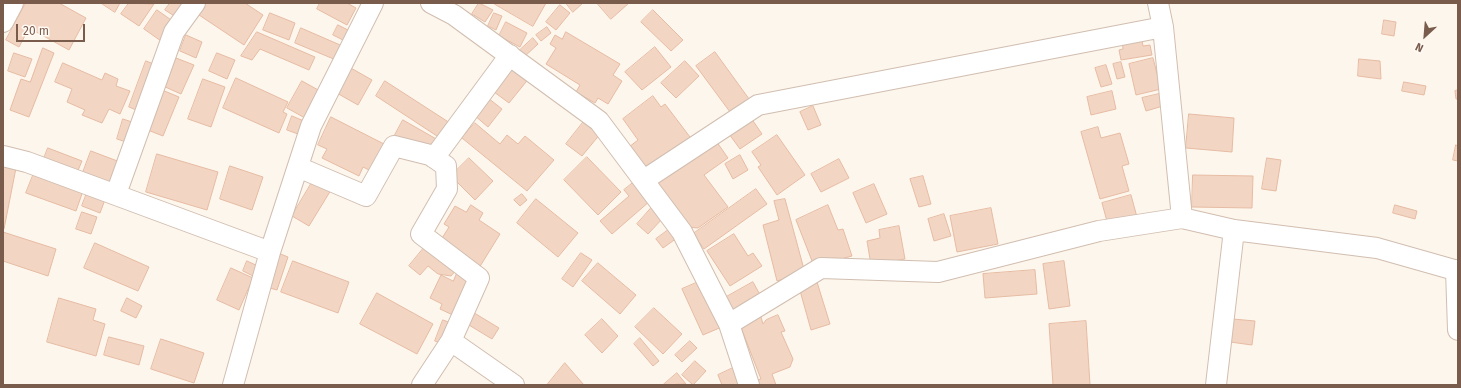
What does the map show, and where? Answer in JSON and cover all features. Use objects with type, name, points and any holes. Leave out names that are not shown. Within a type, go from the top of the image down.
[{"type":"street","points":[[3,22],[13,3]]},
{"type":"street","points":[[116,194],[174,32],[195,3]]},
{"type":"street","points":[[233,385],[270,252],[311,126],[373,3]]},
{"type":"street","points":[[431,3],[459,9],[510,55],[599,121],[682,232],[729,324],[749,385]]},
{"type":"street","points":[[1158,3],[1163,27],[1182,218]]},
{"type":"street","points":[[644,180],[758,105],[1163,27]]},
{"type":"street","points":[[434,158],[510,55]]},
{"type":"street","points":[[298,167],[366,196],[394,146],[430,155],[446,166],[447,189],[421,234],[479,278],[451,342],[422,385]]},
{"type":"street","points":[[3,156],[27,162],[270,252]]},
{"type":"street","points":[[729,324],[821,268],[938,272],[1099,231],[1182,218],[1234,230],[1377,248],[1457,271],[1458,330]]},
{"type":"street","points":[[1216,385],[1234,230]]},
{"type":"street","points":[[451,342],[514,385]]},
{"type":"building","points":[[26,3],[59,3],[86,18],[69,50],[29,28],[19,47],[6,40]]},
{"type":"building","points":[[101,3],[120,3],[115,12]]},
{"type":"building","points":[[129,3],[154,4],[139,26],[121,14]]},
{"type":"building","points":[[170,3],[189,3],[179,19],[165,10]]},
{"type":"building","points":[[203,3],[245,3],[263,15],[244,45],[196,13]]},
{"type":"building","points":[[320,3],[347,3],[356,8],[347,25],[317,9]]},
{"type":"building","points":[[479,3],[493,10],[485,22],[472,14]]},
{"type":"building","points":[[493,3],[546,3],[533,26]]},
{"type":"building","points":[[566,3],[583,3],[573,12]]},
{"type":"building","points":[[597,3],[629,3],[611,19]]},
{"type":"building","points":[[560,5],[570,13],[556,30],[546,22]]},
{"type":"building","points":[[157,10],[174,22],[161,41],[144,29]]},
{"type":"building","points":[[653,10],[683,40],[671,51],[641,22]]},
{"type":"building","points":[[270,13],[295,23],[289,40],[263,30]]},
{"type":"building","points":[[494,13],[502,16],[496,30],[488,26]]},
{"type":"building","points":[[1384,20],[1396,22],[1394,36],[1382,34]]},
{"type":"building","points":[[506,22],[527,33],[520,47],[499,36]]},
{"type":"building","points":[[338,25],[354,33],[349,43],[333,35]]},
{"type":"building","points":[[547,27],[551,33],[541,41],[536,35]]},
{"type":"building","points":[[301,28],[347,48],[341,62],[295,43]]},
{"type":"building","points":[[257,32],[315,57],[309,70],[260,49],[252,60],[241,56]]},
{"type":"building","points":[[566,32],[620,64],[613,75],[622,81],[608,104],[598,98],[595,103],[576,92],[580,85],[546,64],[556,48],[550,44],[555,35],[562,39]]},
{"type":"building","points":[[186,35],[202,42],[196,58],[180,51]]},
{"type":"building","points":[[1141,35],[1143,46],[1150,45],[1152,55],[1121,60],[1119,50],[1123,49],[1122,38]]},
{"type":"building","points":[[533,38],[538,44],[524,57],[519,51]]},
{"type":"building","points":[[655,47],[671,67],[642,90],[625,72]]},
{"type":"building","points":[[43,48],[54,53],[29,117],[10,110],[21,79],[30,82]]},
{"type":"building","points":[[715,52],[752,103],[733,116],[696,66]]},
{"type":"building","points":[[14,53],[32,59],[25,77],[8,71]]},
{"type":"building","points":[[217,53],[235,60],[227,79],[209,71]]},
{"type":"building","points":[[176,58],[194,65],[181,94],[163,86]]},
{"type":"building","points":[[1153,58],[1161,89],[1136,95],[1129,64]]},
{"type":"building","points":[[1359,59],[1380,61],[1381,79],[1358,76]]},
{"type":"building","points":[[146,61],[159,66],[141,112],[129,107]]},
{"type":"building","points":[[685,61],[699,76],[676,98],[661,83]]},
{"type":"building","points":[[511,62],[530,77],[509,103],[490,89]]},
{"type":"building","points":[[1121,62],[1125,77],[1117,79],[1113,64]]},
{"type":"building","points":[[63,63],[102,80],[105,73],[118,79],[116,86],[130,91],[120,114],[109,109],[102,123],[82,115],[85,110],[67,102],[72,89],[55,82]]},
{"type":"building","points":[[1106,65],[1112,84],[1101,87],[1095,68]]},
{"type":"building","points":[[349,67],[372,80],[358,105],[335,92]]},
{"type":"building","points":[[236,78],[288,102],[283,112],[287,114],[279,133],[223,108]]},
{"type":"building","points":[[203,79],[225,87],[211,127],[188,119]]},
{"type":"building","points":[[302,81],[320,91],[305,118],[287,108]]},
{"type":"building","points":[[385,81],[450,123],[440,138],[376,96]]},
{"type":"building","points":[[1404,82],[1426,86],[1424,95],[1402,91]]},
{"type":"building","points":[[162,90],[179,97],[163,136],[145,129]]},
{"type":"building","points":[[1458,90],[1458,99],[1456,99],[1455,91]]},
{"type":"building","points":[[1112,91],[1116,109],[1091,115],[1087,97]]},
{"type":"building","points":[[1159,94],[1163,106],[1146,111],[1142,98]]},
{"type":"building","points":[[653,96],[661,107],[665,104],[693,141],[649,174],[629,147],[638,140],[623,119]]},
{"type":"building","points":[[488,98],[502,109],[488,127],[474,115]]},
{"type":"building","points":[[813,106],[821,125],[808,130],[800,112]]},
{"type":"building","points":[[1189,114],[1234,118],[1232,152],[1186,148]]},
{"type":"building","points":[[292,116],[304,121],[298,134],[287,130]]},
{"type":"building","points":[[331,117],[384,144],[371,171],[363,167],[359,176],[322,158],[327,149],[318,145]]},
{"type":"building","points":[[751,118],[762,134],[740,149],[729,134]]},
{"type":"building","points":[[123,119],[135,123],[129,143],[117,139]]},
{"type":"building","points":[[403,120],[438,140],[430,155],[395,135]]},
{"type":"building","points":[[585,120],[601,133],[582,156],[566,144]]},
{"type":"building","points":[[475,123],[500,144],[507,135],[518,144],[525,136],[554,160],[527,191],[462,138]]},
{"type":"building","points":[[1098,127],[1101,138],[1120,133],[1129,164],[1122,166],[1129,191],[1100,199],[1081,132]]},
{"type":"building","points":[[777,135],[805,175],[777,195],[758,167],[761,165],[752,152]]},
{"type":"building","points":[[714,138],[728,158],[704,175],[728,207],[698,228],[686,227],[651,183]]},
{"type":"building","points":[[1456,145],[1458,146],[1458,161],[1453,160]]},
{"type":"building","points":[[48,148],[82,161],[76,175],[43,161]]},
{"type":"building","points":[[91,151],[120,162],[110,186],[82,175]]},
{"type":"building","points":[[157,154],[218,172],[207,210],[146,192]]},
{"type":"building","points":[[740,155],[748,170],[733,179],[725,164]]},
{"type":"building","points":[[587,157],[621,192],[598,215],[564,180]]},
{"type":"building","points":[[469,158],[493,181],[475,200],[451,176]]},
{"type":"building","points":[[1267,158],[1281,160],[1276,191],[1262,189]]},
{"type":"building","points":[[839,159],[849,178],[821,192],[811,174]]},
{"type":"building","points":[[3,165],[16,168],[4,229],[3,229]]},
{"type":"building","points":[[230,166],[263,177],[252,210],[220,199]]},
{"type":"building","points":[[34,173],[83,191],[76,211],[26,193]]},
{"type":"building","points":[[1193,175],[1253,176],[1252,208],[1192,207]]},
{"type":"building","points":[[923,176],[931,204],[919,207],[910,179]]},
{"type":"building","points":[[314,179],[331,190],[309,226],[292,216]]},
{"type":"building","points":[[634,182],[650,201],[612,234],[600,221],[629,196],[624,190]]},
{"type":"building","points":[[874,184],[887,214],[866,223],[853,193]]},
{"type":"building","points":[[756,189],[767,204],[704,249],[693,234]]},
{"type":"building","points":[[88,190],[106,197],[100,213],[82,206]]},
{"type":"building","points":[[522,194],[527,200],[520,206],[514,200]]},
{"type":"building","points":[[1131,195],[1137,217],[1108,225],[1102,203]]},
{"type":"building","points":[[536,199],[578,233],[558,257],[517,223]]},
{"type":"building","points":[[785,199],[805,273],[777,281],[763,225],[779,220],[774,201]]},
{"type":"building","points":[[471,205],[483,213],[479,220],[500,234],[479,268],[439,243],[449,227],[444,224],[455,206],[466,212]]},
{"type":"building","points":[[828,205],[838,230],[843,229],[852,256],[814,266],[796,220]]},
{"type":"building","points":[[1395,205],[1417,211],[1415,219],[1393,213]]},
{"type":"building","points":[[653,206],[664,217],[648,234],[637,224]]},
{"type":"building","points":[[991,208],[998,244],[957,252],[950,216]]},
{"type":"building","points":[[82,212],[97,217],[91,234],[76,229]]},
{"type":"building","points":[[944,214],[951,236],[934,241],[928,219]]},
{"type":"building","points":[[899,226],[905,259],[871,265],[867,241],[880,238],[879,230]]},
{"type":"building","points":[[671,228],[677,238],[663,248],[656,239]]},
{"type":"building","points":[[3,232],[56,249],[48,276],[3,261]]},
{"type":"building","points":[[734,234],[748,256],[753,253],[762,266],[730,286],[707,251]]},
{"type":"building","points":[[95,243],[149,267],[138,291],[84,268]]},
{"type":"building","points":[[427,244],[457,269],[451,276],[438,274],[428,266],[420,275],[409,266]]},
{"type":"building","points":[[278,253],[288,257],[277,290],[266,287]]},
{"type":"building","points":[[581,253],[592,260],[573,287],[562,279]]},
{"type":"building","points":[[247,261],[260,267],[255,277],[243,271]]},
{"type":"building","points":[[293,261],[349,282],[338,313],[281,292]]},
{"type":"building","points":[[1064,261],[1070,306],[1049,309],[1043,264]]},
{"type":"building","points":[[598,263],[636,295],[620,314],[582,281]]},
{"type":"building","points":[[231,268],[253,278],[239,310],[217,300]]},
{"type":"building","points":[[1035,270],[1037,294],[985,298],[983,274]]},
{"type":"building","points":[[458,271],[473,278],[455,316],[440,309],[442,304],[430,298],[441,275],[453,281]]},
{"type":"building","points":[[703,280],[724,326],[703,335],[682,289]]},
{"type":"building","points":[[753,282],[763,300],[731,318],[721,300]]},
{"type":"building","points":[[817,282],[830,324],[811,330],[799,287]]},
{"type":"building","points":[[377,293],[433,324],[417,354],[360,324]]},
{"type":"building","points":[[59,298],[96,309],[93,320],[105,324],[96,356],[47,342]]},
{"type":"building","points":[[127,298],[142,306],[136,318],[121,311]]},
{"type":"building","points":[[654,308],[682,334],[663,354],[635,327]]},
{"type":"building","points":[[471,311],[499,328],[492,339],[464,322]]},
{"type":"building","points":[[778,315],[785,331],[781,332],[793,359],[790,367],[772,374],[776,385],[752,385],[751,382],[761,379],[740,325],[761,317],[763,324],[766,320]]},
{"type":"building","points":[[602,319],[618,336],[602,353],[585,335]]},
{"type":"building","points":[[1233,319],[1255,321],[1252,345],[1230,342]]},
{"type":"building","points":[[443,320],[451,323],[442,344],[435,341]]},
{"type":"building","points":[[1086,321],[1090,385],[1053,385],[1049,324]]},
{"type":"building","points":[[109,337],[144,346],[139,365],[104,355]]},
{"type":"building","points":[[640,338],[659,361],[653,366],[634,344]]},
{"type":"building","points":[[161,339],[204,353],[194,383],[151,369]]},
{"type":"building","points":[[690,341],[697,348],[682,362],[675,355]]},
{"type":"building","points":[[695,361],[706,371],[693,385],[682,375]]},
{"type":"building","points":[[565,363],[584,385],[547,385]]},
{"type":"building","points":[[733,368],[741,383],[737,385],[722,385],[718,375]]},
{"type":"building","points":[[677,373],[686,384],[663,385]]}]
